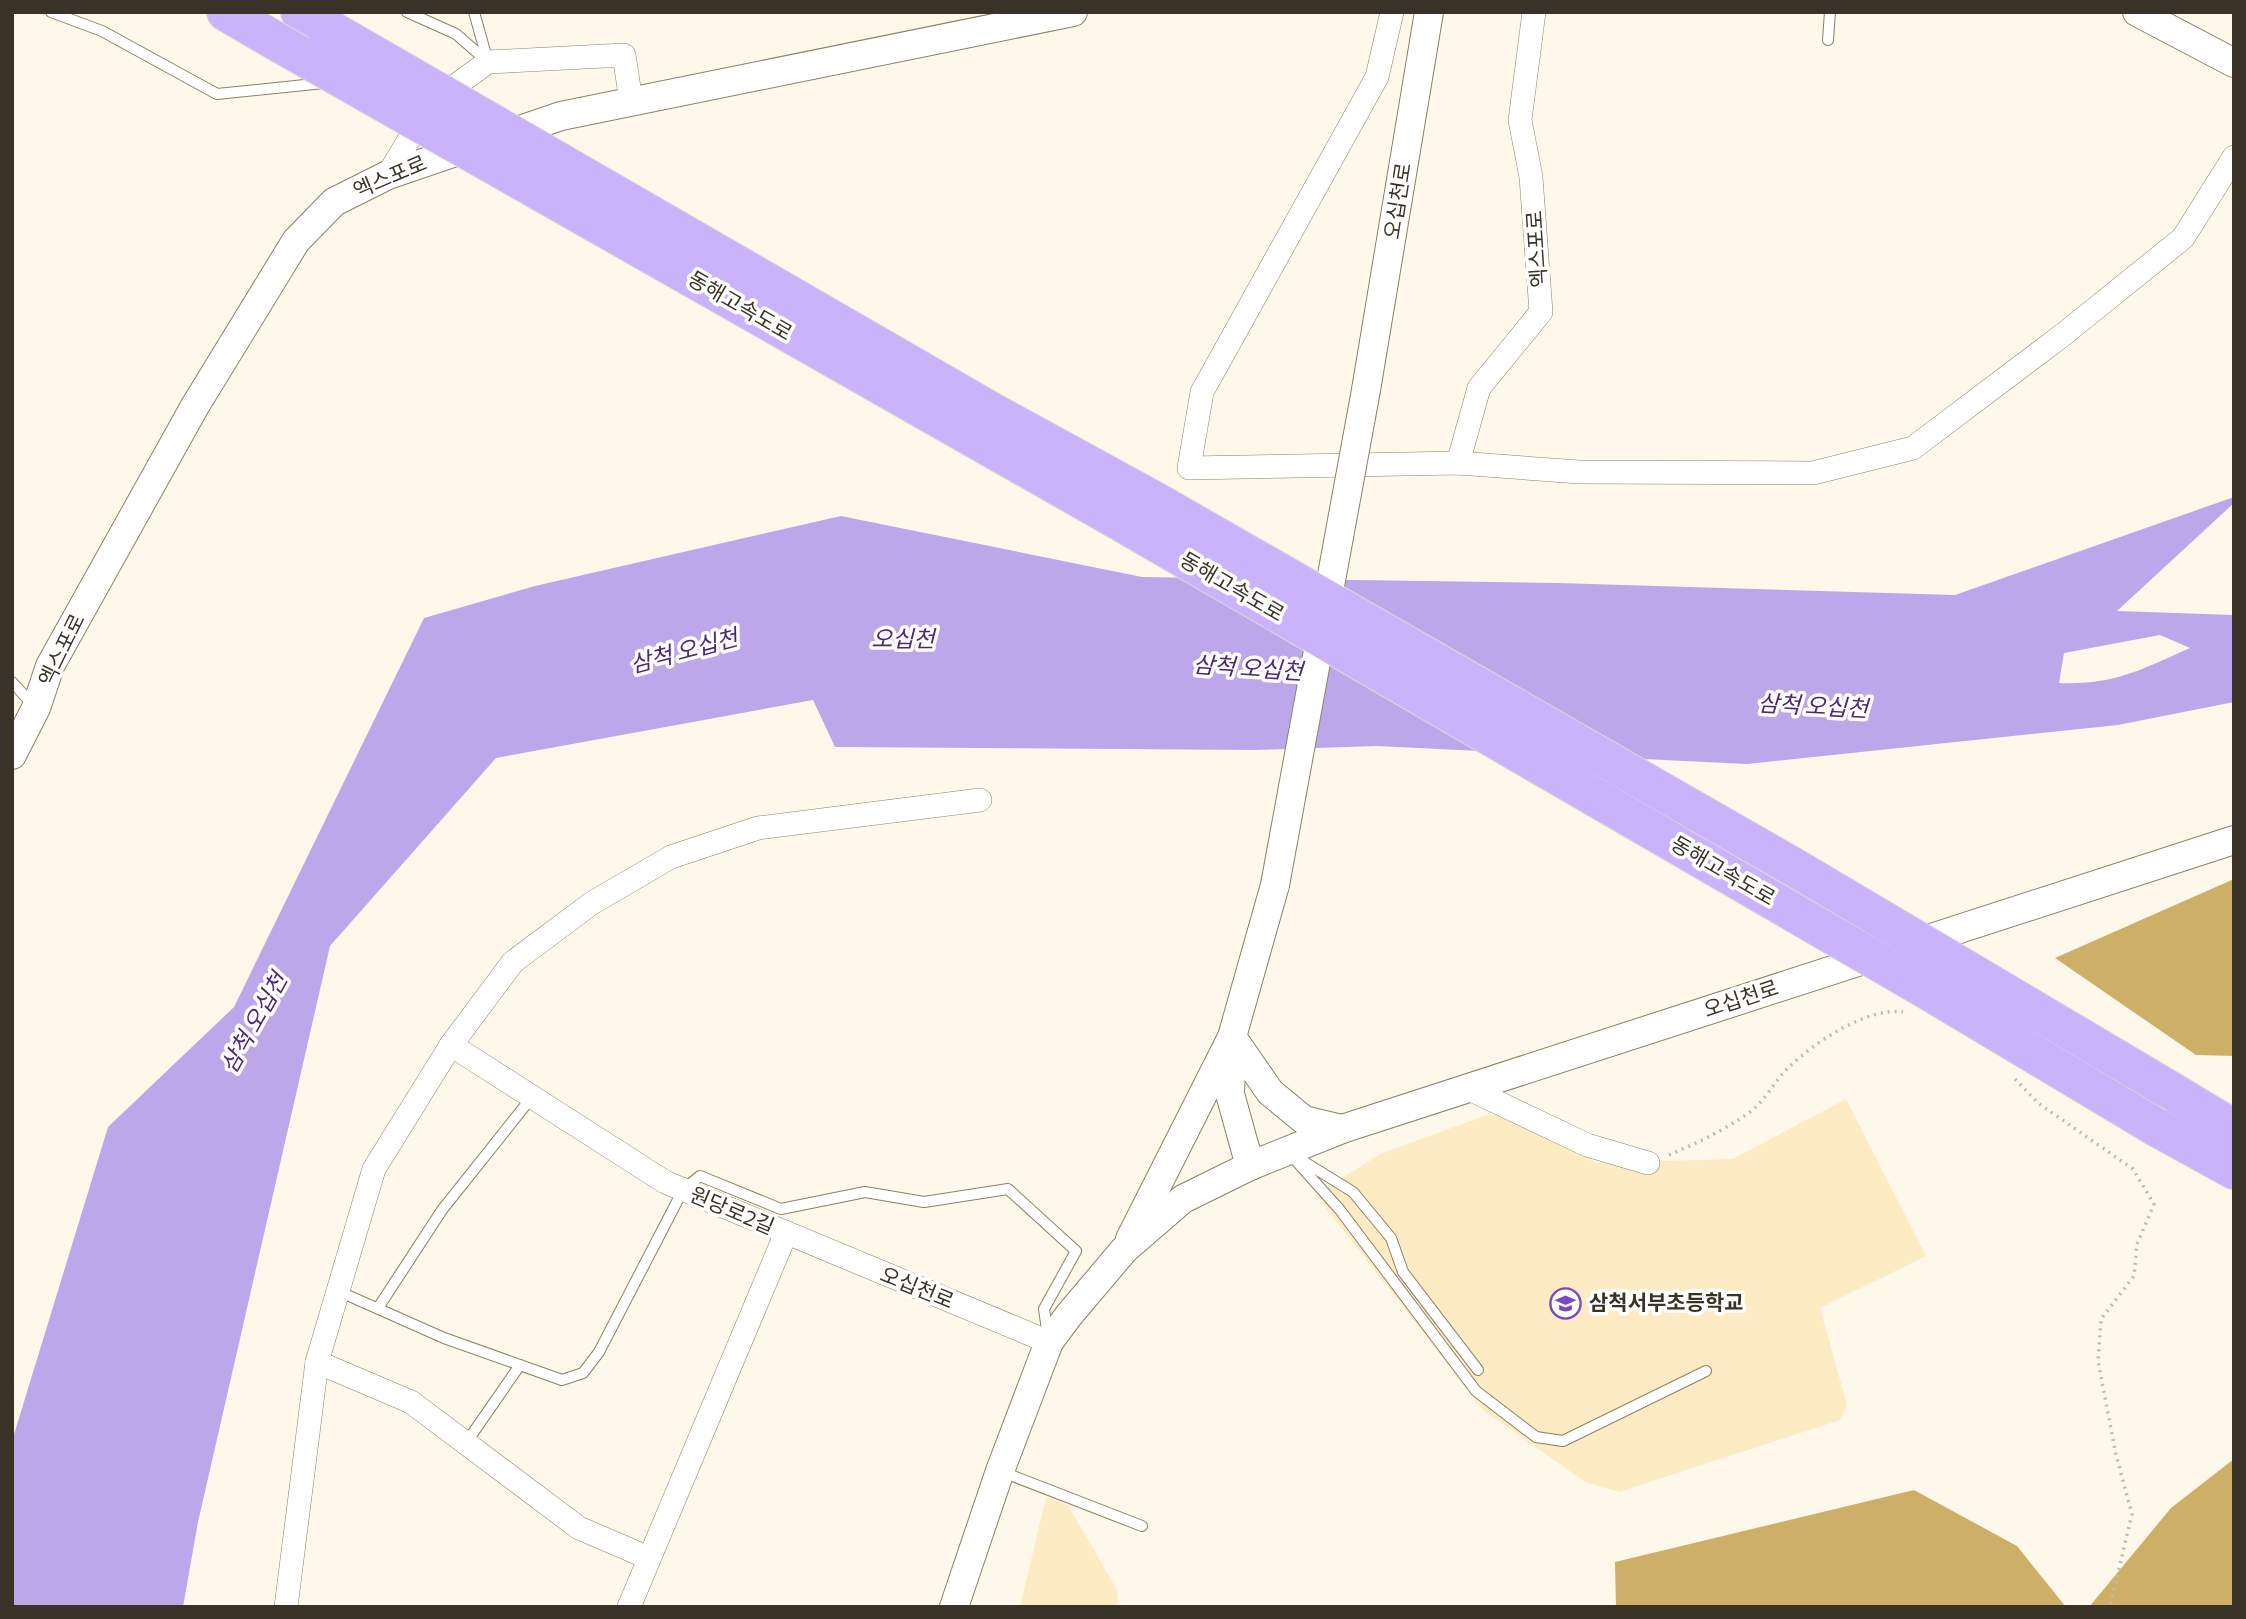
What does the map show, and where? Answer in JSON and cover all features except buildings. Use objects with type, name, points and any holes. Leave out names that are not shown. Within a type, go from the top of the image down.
[{"type":"highway","name":"동해고속도로","points":[[226,12],[1121,522],[2234,1170]]},
{"type":"highway","name":"동해고속도로","points":[[312,19],[994,413],[1168,508],[1785,862],[2234,1129]]},
{"type":"street","name":"엑스포로","points":[[12,755],[36,708],[50,666],[188,417],[296,241],[334,202],[388,175],[561,116],[1073,12]]},
{"type":"street","points":[[1392,12],[1377,77],[1202,392],[1189,468],[1458,463],[1580,472],[1813,472],[1913,448],[2064,334],[2183,238],[2234,158]]},
{"type":"street","name":"오십천로","points":[[1232,1037],[1275,885],[1366,390],[1429,12]]},
{"type":"street","name":"엑스포로","points":[[1458,463],[1479,388],[1541,312],[1531,177],[1520,120],[1534,12]]},
{"type":"street","points":[[2137,12],[2234,63]]},
{"type":"street","points":[[388,175],[424,101],[488,62],[624,55],[631,102]]},
{"type":"street","points":[[286,1607],[317,1362],[374,1169],[451,1045],[513,962],[592,903],[670,857],[758,828],[980,800]]},
{"type":"street","name":"오십천로","points":[[954,1607],[1000,1471],[1049,1342],[1124,1250],[1184,1199],[1250,1166],[1342,1129],[1465,1087],[2234,841]]},
{"type":"street","points":[[1232,1037],[1270,1092],[1304,1120],[1342,1129]]},
{"type":"street","points":[[1232,1037],[1230,1094],[1250,1166]]},
{"type":"street","points":[[1124,1250],[1232,1037]]},
{"type":"street","name":"원당로2길","points":[[451,1045],[664,1182],[786,1233],[629,1607]]},
{"type":"street","points":[[1465,1087],[1587,1145],[1648,1163]]},
{"type":"street","name":"오십천로","points":[[786,1233],[1049,1342]]},
{"type":"street","points":[[317,1362],[411,1402],[579,1528],[649,1558]]},
{"type":"lane","points":[[51,12],[102,31],[217,94],[361,80]]},
{"type":"lane","points":[[407,12],[456,34],[488,62]]},
{"type":"lane","points":[[474,12],[488,62]]},
{"type":"lane","points":[[1828,40],[1830,12]]},
{"type":"lane","points":[[12,682],[36,708]]},
{"type":"lane","points":[[378,1308],[442,1210],[532,1097]]},
{"type":"lane","points":[[1287,1151],[1353,1192],[1391,1238],[1404,1272],[1479,1370]]},
{"type":"lane","points":[[1287,1151],[1340,1210],[1476,1391],[1536,1437],[1563,1441],[1706,1371]]},
{"type":"lane","points":[[338,1290],[444,1338],[562,1380],[583,1373],[599,1352],[682,1190],[700,1176],[781,1209],[865,1192],[924,1202],[1008,1189],[1076,1251],[1044,1309],[1049,1342]]},
{"type":"lane","points":[[466,1443],[520,1365]]},
{"type":"lane","points":[[1000,1471],[1142,1526]]},
{"type":"path","points":[[1648,1163],[1705,1140],[1753,1111],[1788,1067],[1825,1038],[1885,1009],[1906,1012]]},
{"type":"path","points":[[2004,1071],[2049,1111],[2133,1169],[2154,1204],[2137,1244],[2134,1276],[2101,1319],[2098,1361],[2116,1455],[2132,1514],[2110,1607]]},
{"type":"shaded area","points":[[2234,879],[2234,1056],[2196,1055],[2055,958]]},
{"type":"shaded area","points":[[1846,1099],[1926,1256],[1820,1308],[1847,1405],[1840,1420],[1619,1492],[1585,1482],[1483,1410],[1316,1195],[1380,1154],[1484,1116],[1502,1114],[1597,1163],[1733,1159]]},
{"type":"shaded area","points":[[2234,1459],[2234,1607],[2089,1607],[2171,1508]]},
{"type":"shaded area","points":[[1914,1490],[2017,1546],[2066,1607],[1616,1607],[1615,1562]]},
{"type":"shaded area","points":[[1046,1497],[1068,1505],[1117,1590],[1118,1607],[1020,1607]]},
{"type":"water","name":"오십천","points":[[2234,497],[2234,503],[2117,611],[2234,615],[2234,702],[2118,725],[1747,764],[1377,746],[1254,750],[835,747],[813,700],[496,758],[330,946],[198,1522],[183,1607],[12,1607],[12,1441],[108,1127],[234,1007],[424,618],[535,586],[841,516],[1142,577],[1558,583],[1955,595]],"holes":[[[2160,635],[2190,648],[2112,679],[2059,683],[2064,653]]]},
{"type":"place","name":"삼척서부초등학교","points":[[1566,1303]]},
{"type":"water label","name":"삼척 오십천","points":[[684,651]]},
{"type":"water label","name":"삼척 오십천","points":[[1248,668]]},
{"type":"water label","name":"삼척 오십천","points":[[1813,706]]},
{"type":"water label","name":"삼척 오십천","points":[[254,1023]]}]
